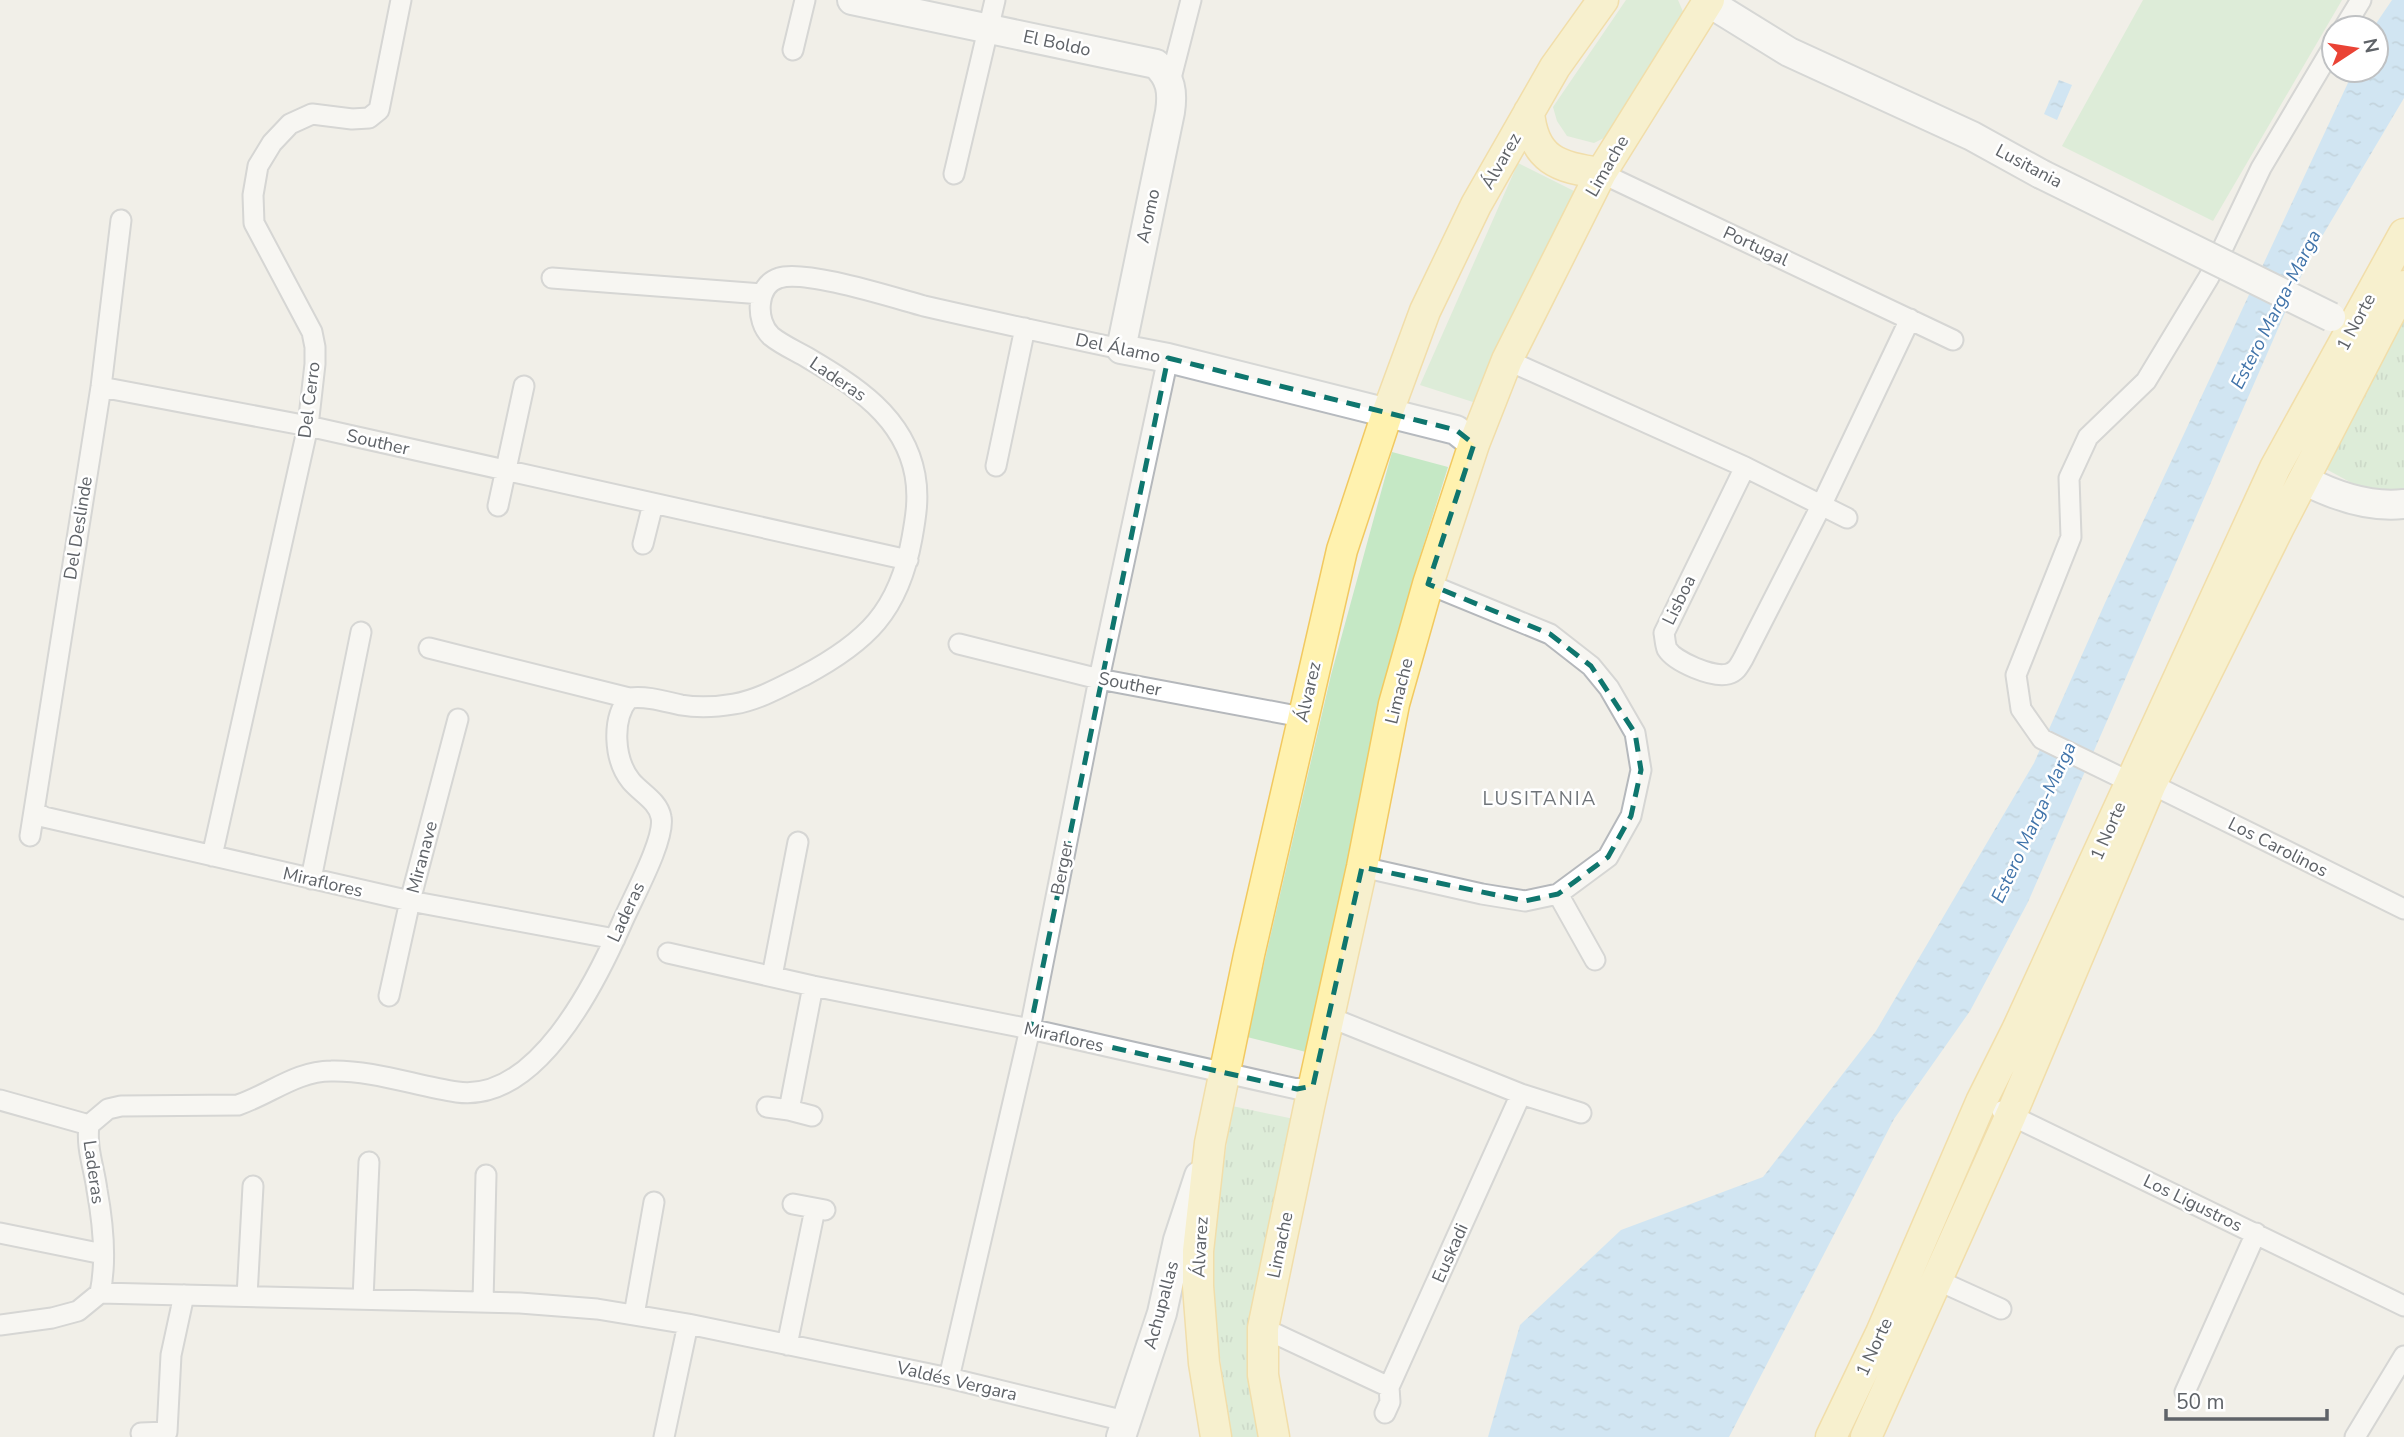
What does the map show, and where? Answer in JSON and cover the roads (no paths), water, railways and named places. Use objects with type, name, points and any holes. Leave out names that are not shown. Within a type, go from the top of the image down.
[{"type":"main road","name":"Álvarez","points":[[1216,1437],[1203,1363],[1198,1286],[1198,1251],[1212,1133],[1302,717],[1342,550],[1387,414],[1425,311],[1476,205],[1555,66],[1603,0]]},
{"type":"main road","name":"Limache","points":[[1274,1437],[1263,1375],[1263,1328],[1362,867],[1394,704],[1428,584],[1474,444],[1507,360],[1601,173],[1708,1]]},
{"type":"main road","points":[[1529,112],[1535,143],[1549,158],[1572,170],[1601,173]]},
{"type":"main road","name":"1 Norte","points":[[1866,1437],[2011,1115],[2141,783],[2275,467],[2404,234]]},
{"type":"main road","name":"1 Norte","points":[[1830,1437],[1881,1333],[1981,1102],[2141,783],[2304,480],[2353,327],[2404,286]]},
{"type":"main road","points":[[2304,480],[2306,447],[2330,371]]},
{"type":"street","name":"Del Cerro","points":[[212,856],[308,426],[315,364],[312,332],[254,223],[253,195],[258,166],[272,143],[290,124],[312,114],[352,119],[369,118],[379,110],[401,0]]},
{"type":"street","points":[[793,50],[805,0]]},
{"type":"street","name":"El Boldo","points":[[852,0],[1156,64],[1165,72],[1170,82]]},
{"type":"street","points":[[954,174],[995,0]]},
{"type":"street","points":[[1170,82],[1191,0]]},
{"type":"street","name":"Lusitania","points":[[1708,1],[1788,52],[1972,136],[2041,174],[2353,327]]},
{"type":"street","name":"Los Carolinos","points":[[2320,69],[2261,168],[2209,277],[2146,381],[2088,437],[2070,478],[2071,537],[2016,675],[2021,709],[2042,739],[2141,783],[2404,909]]},
{"type":"street","name":"Aromo","points":[[1121,349],[1170,112],[1170,82]]},
{"type":"street","name":"Portugal","points":[[1601,173],[1953,340]]},
{"type":"street","name":"Del Deslinde","points":[[30,835],[101,387],[121,220]]},
{"type":"street","name":"Del Álamo","points":[[762,294],[769,284],[778,278],[795,275],[1168,358],[1456,430],[1474,444]]},
{"type":"street","points":[[552,278],[762,294]]},
{"type":"street","name":"Laderas","points":[[100,1293],[104,1272],[103,1254],[97,1190],[87,1138],[89,1125],[108,1109],[121,1106],[238,1105],[299,1076],[333,1070],[460,1092],[484,1090],[505,1083],[535,1061],[568,1023],[615,939],[662,833],[660,811],[624,772],[617,736],[621,707],[629,698],[645,696],[682,705],[708,707],[736,704],[780,688],[824,665],[859,642],[884,614],[897,591],[908,561],[918,504],[915,473],[906,447],[888,417],[856,386],[771,335],[762,320],[762,294]]},
{"type":"street","points":[[1821,506],[1910,319]]},
{"type":"street","points":[[996,466],[1025,328]]},
{"type":"street","name":"Berger","points":[[949,1378],[1030,1029],[1099,679],[1168,358]]},
{"type":"street","points":[[1507,360],[1745,467],[1847,518]]},
{"type":"street","points":[[498,506],[524,386]]},
{"type":"street","name":"Souther","points":[[101,387],[308,426],[908,561]]},
{"type":"street","name":"Lisboa","points":[[1745,467],[1664,633],[1666,647],[1676,659],[1714,675],[1737,670],[1821,506]]},
{"type":"street","points":[[2304,480],[2349,500],[2393,506],[2404,504]]},
{"type":"street","points":[[643,544],[653,504]]},
{"type":"street","points":[[1362,867],[1525,901],[1558,894],[1608,857],[1631,816],[1641,770],[1635,733],[1609,688],[1591,666],[1550,634],[1428,584]]},
{"type":"street","points":[[310,879],[361,632]]},
{"type":"street","name":"Souther","points":[[959,644],[1099,679],[1302,717]]},
{"type":"street","points":[[429,648],[629,698]]},
{"type":"street","name":"Miranave","points":[[389,996],[410,901],[458,719]]},
{"type":"street","name":"Miraflores","points":[[34,811],[44,817],[310,879],[410,901],[615,939]]},
{"type":"street","points":[[772,976],[798,842]]},
{"type":"street","points":[[1558,894],[1595,960]]},
{"type":"street","name":"Miraflores","points":[[668,953],[813,986],[1030,1029],[1297,1089],[1313,1086]]},
{"type":"street","points":[[789,1110],[813,986]]},
{"type":"street","points":[[1329,1017],[1521,1094],[1581,1113]]},
{"type":"street","name":"Euskadi","points":[[1385,1413],[1390,1402],[1390,1387],[1521,1094]]},
{"type":"street","points":[[0,1100],[89,1125]]},
{"type":"street","name":"Los Ligustros","points":[[1981,1102],[2404,1306]]},
{"type":"street","points":[[767,1107],[812,1116]]},
{"type":"street","name":"Achupallas","points":[[1123,1429],[1162,1313],[1178,1240],[1212,1133]]},
{"type":"street","points":[[363,1299],[369,1161]]},
{"type":"street","points":[[483,1302],[486,1175]]},
{"type":"street","points":[[247,1297],[253,1186]]},
{"type":"street","points":[[634,1315],[654,1202]]},
{"type":"street","points":[[787,1345],[820,1209],[793,1204]]},
{"type":"street","points":[[0,1233],[103,1254]]},
{"type":"street","points":[[2185,1392],[2256,1233]]},
{"type":"street","points":[[1937,1280],[2001,1308]]},
{"type":"street","points":[[0,1325],[52,1318],[78,1311],[100,1293]]},
{"type":"street","name":"Valdés Vergara","points":[[100,1293],[483,1302],[597,1309],[688,1324],[949,1378],[1123,1429]]},
{"type":"street","points":[[141,1433],[167,1432],[171,1355],[184,1295]]},
{"type":"street","points":[[664,1437],[688,1324]]},
{"type":"street","points":[[1263,1328],[1390,1387]]},
{"type":"street","points":[[2355,1437],[2404,1356]]},
{"type":"water","name":"Estero Marga-Marga","points":[[2392,0],[2404,0],[2404,98],[2308,260],[2028,902],[1970,1011],[1894,1119],[1729,1437],[1488,1437],[1520,1325],[1621,1230],[1763,1177],[1876,1031],[2034,763],[2105,603],[2347,84],[2390,84],[2390,14],[2382,14]]},
{"type":"water","points":[[2059,80],[2072,85],[2057,120],[2044,114]]},
{"type":"district","name":"LUSITANIA","points":[[1540,798]]}]
